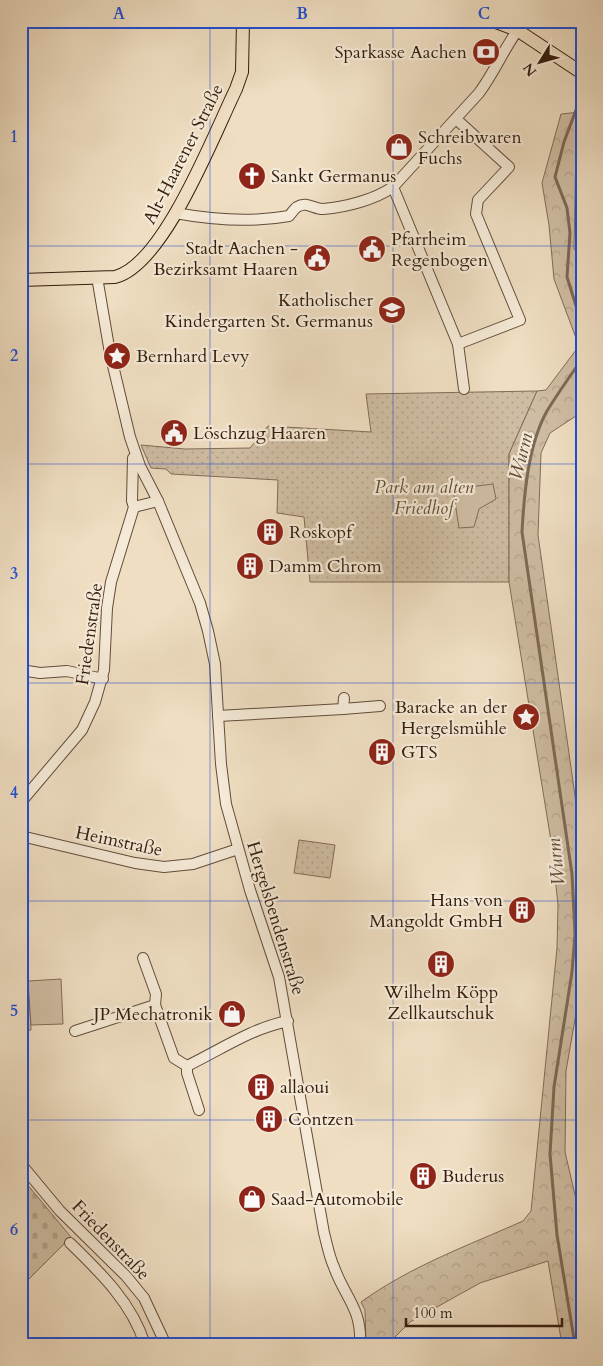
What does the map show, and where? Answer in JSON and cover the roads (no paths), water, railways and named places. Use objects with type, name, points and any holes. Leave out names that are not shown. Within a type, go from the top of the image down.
[{"type":"main road","name":"Alt-Haarener Straße","points":[[21,280],[120,275],[137,266],[159,240],[175,213],[236,89],[242,72],[243,21]]},
{"type":"main road","points":[[493,21],[520,25],[582,73]]},
{"type":"street","points":[[175,213],[203,218],[260,221],[289,216],[296,208],[308,204],[320,209],[369,199],[393,187],[490,79],[520,25]]},
{"type":"street","points":[[456,119],[509,167],[478,200],[476,214],[520,320],[458,344]]},
{"type":"street","points":[[393,187],[458,344],[464,389]]},
{"type":"street","points":[[582,222],[582,237]]},
{"type":"street","name":"Friedenstraße","points":[[97,277],[110,352],[133,447],[143,474],[158,501]]},
{"type":"street","name":"Friedenstraße","points":[[21,802],[82,730],[103,679],[107,608],[111,582],[134,507],[132,501],[133,447]]},
{"type":"street","points":[[134,507],[158,501]]},
{"type":"street","name":"Hergelsbendenstraße","points":[[158,501],[200,603],[208,631],[215,664],[226,804],[238,849],[279,977],[324,1233],[334,1268],[356,1309],[361,1327],[360,1345]]},
{"type":"street","points":[[21,670],[40,673],[67,670],[103,679]]},
{"type":"street","points":[[343,709],[344,698]]},
{"type":"street","points":[[218,716],[380,706]]},
{"type":"street","name":"Heimstraße","points":[[21,836],[164,868],[193,864],[238,849]]},
{"type":"street","points":[[143,958],[156,994],[155,1005],[174,1058],[187,1066]]},
{"type":"street","points":[[75,1031],[155,1005]]},
{"type":"street","points":[[187,1066],[252,1033],[273,1024],[288,1021]]},
{"type":"street","points":[[187,1066],[187,1073],[199,1110]]},
{"type":"street","name":"Friedenstraße","points":[[21,1164],[60,1211],[126,1276],[144,1298],[166,1345]]},
{"type":"street","name":"Friedenstraße","points":[[70,1243],[109,1282],[130,1312],[146,1345]]},
{"type":"waterway","points":[[582,94],[564,142],[555,177],[567,208],[570,233],[567,277],[582,325]]},
{"type":"waterway","name":"Wurm","points":[[575,1345],[557,1235],[550,1154],[554,1087],[572,972],[575,934],[572,874],[522,532],[528,470],[535,439],[547,411],[582,359]]},
{"type":"place","name":"Sparkasse Aachen","points":[[486,52]]},
{"type":"place","name":"Schreibwaren Fuchs","points":[[399,147]]},
{"type":"place","name":"Sankt Germanus","points":[[252,176]]},
{"type":"place","name":"Pfarrheim Regenbogen","points":[[372,249]]},
{"type":"place","name":"Stadt Aachen - Bezirksamt Haaren","points":[[317,258]]},
{"type":"place","name":"Katholischer Kindergarten St. Germanus","points":[[392,310]]},
{"type":"place","name":"Bernhard Levy","points":[[117,356]]},
{"type":"place","name":"Löschzug Haaren","points":[[174,433]]},
{"type":"place","name":"Roskopf","points":[[270,532]]},
{"type":"place","name":"Damm Chrom","points":[[250,566]]},
{"type":"place","name":"Baracke an der Hergelsmühle","points":[[526,717]]},
{"type":"place","name":"GTS","points":[[382,752]]},
{"type":"place","name":"Hans von Mangoldt GmbH","points":[[522,910]]},
{"type":"place","name":"Wilhelm Köpp Zellkautschuk","points":[[441,964]]},
{"type":"place","name":"JP Mechatronik","points":[[232,1014]]},
{"type":"place","name":"allaoui","points":[[261,1087]]},
{"type":"place","name":"Contzen","points":[[269,1119]]},
{"type":"place","name":"Buderus","points":[[423,1176]]},
{"type":"place","name":"Saad-Automobile","points":[[252,1199]]},
{"type":"park label","name":"Park am alten Friedhof","points":[[424,497]]}]
